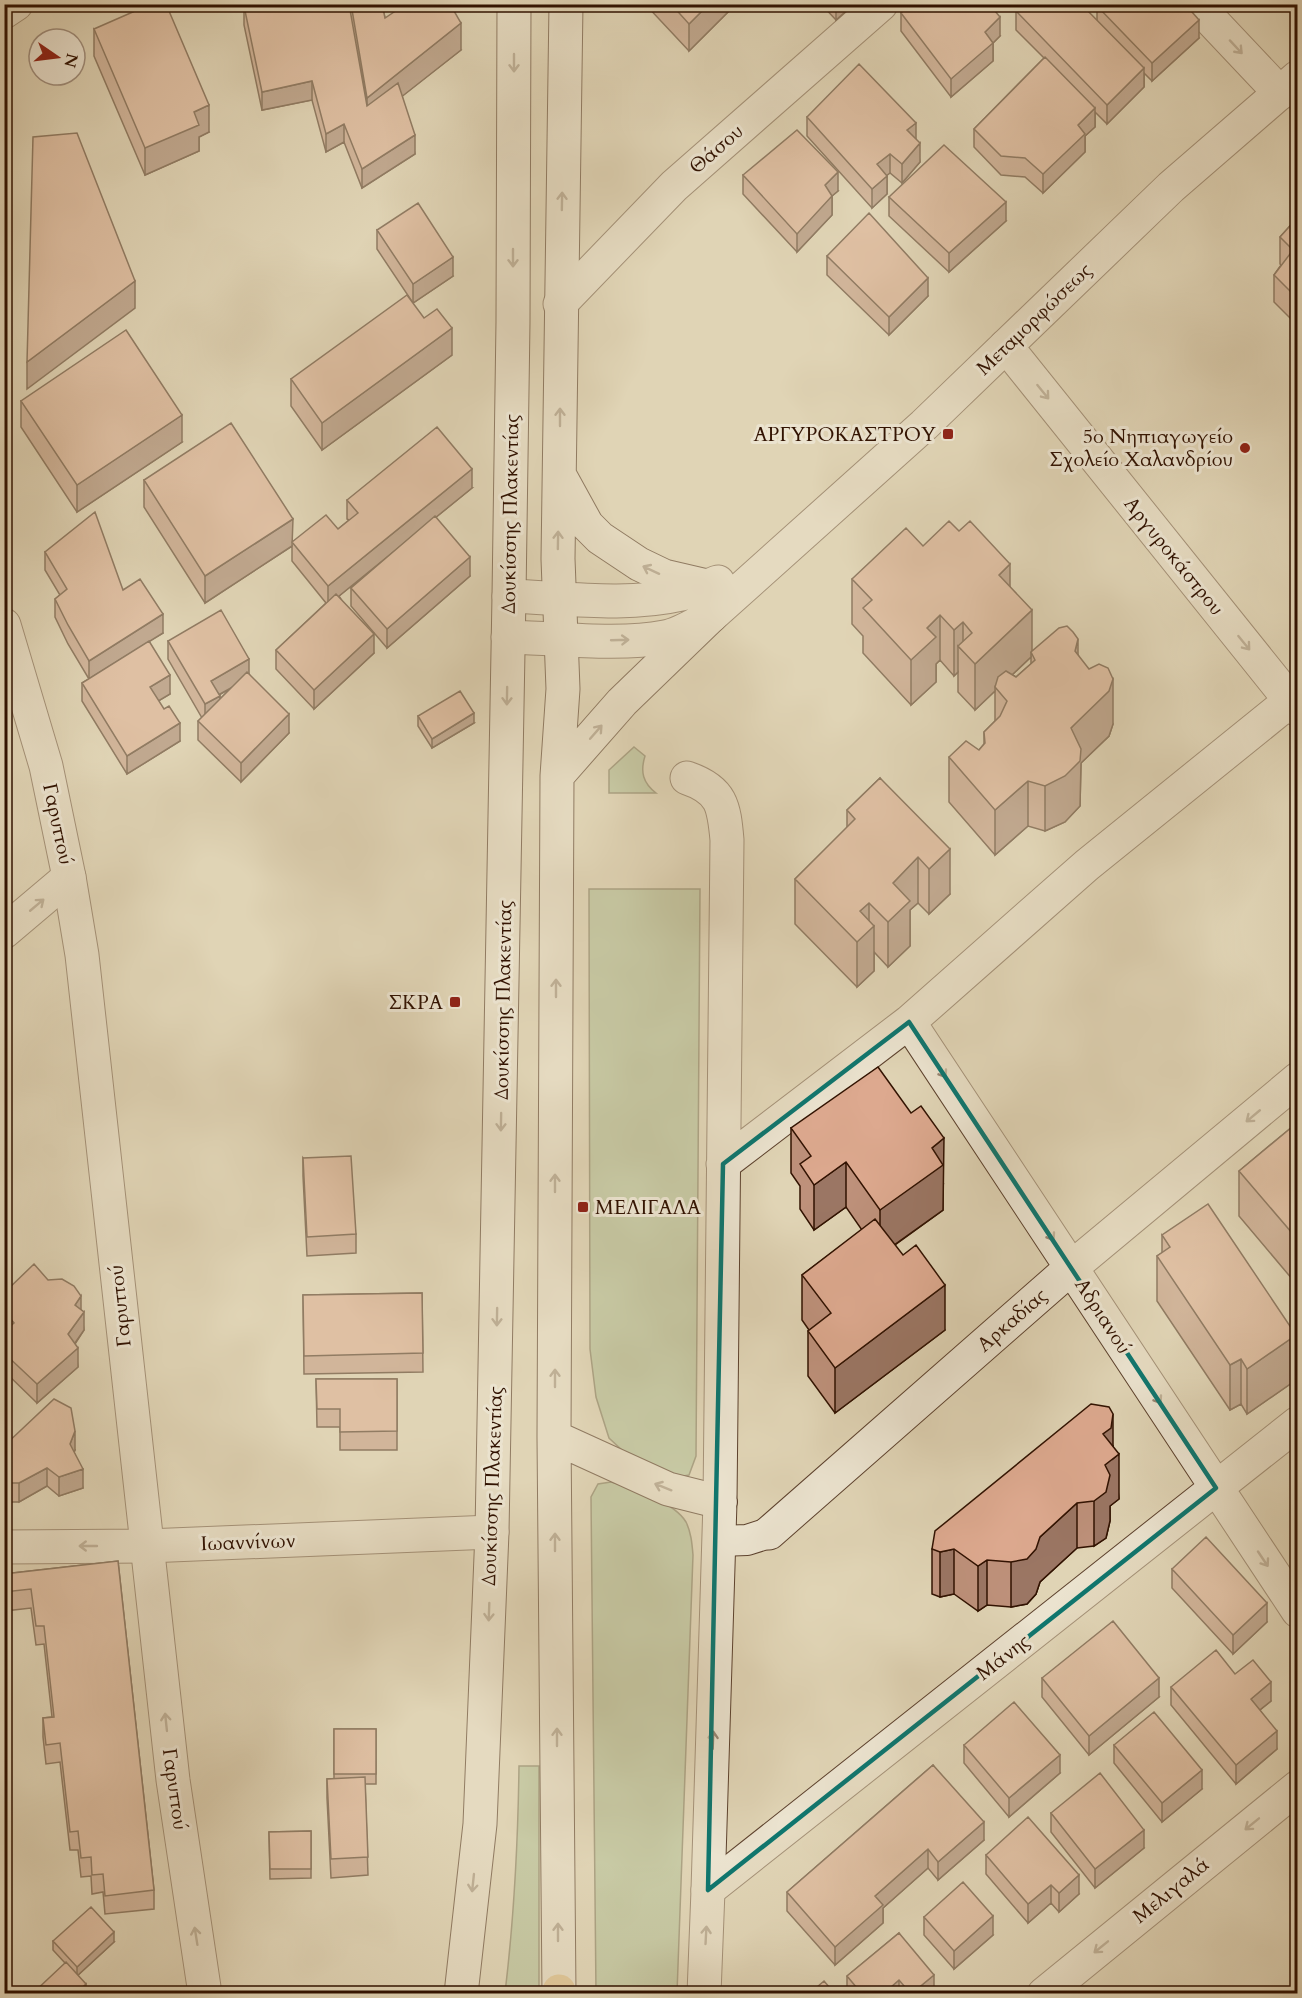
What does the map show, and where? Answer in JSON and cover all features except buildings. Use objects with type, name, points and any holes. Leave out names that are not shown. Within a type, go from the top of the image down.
[{"type":"street","points":[[4,12],[16,4]]},
{"type":"street","name":"Δουκίσσης Πλακεντίας","points":[[460,1994],[480,1824],[492,1533],[503,1005],[513,322],[514,4]]},
{"type":"street","points":[[558,1993],[554,1437],[557,776],[563,689],[558,559],[560,304],[566,4]]},
{"type":"street","name":"Θάσου","points":[[560,304],[674,186],[881,4]]},
{"type":"street","points":[[1196,4],[1289,85]]},
{"type":"street","name":"Μεταμορφώσεως","points":[[508,637],[616,641],[666,637],[686,629],[709,601],[770,562],[924,425],[1171,187],[1289,85]]},
{"type":"street","name":"Αργυροκάστρου","points":[[1006,346],[1294,705]]},
{"type":"street","points":[[557,776],[709,601],[639,564],[600,538],[587,525],[560,475]]},
{"type":"street","name":"Μεταμορφώσεως","points":[[509,596],[618,601],[657,599],[685,594],[709,601]]},
{"type":"street","name":"Γαρυττού","points":[[4,625],[46,766],[82,955],[173,1780],[205,1994]]},
{"type":"street","points":[[723,1164],[909,1022],[1088,865],[1294,705]]},
{"type":"street","points":[[687,778],[704,784],[718,798],[725,817],[727,840],[720,1503],[704,1994]]},
{"type":"street","points":[[4,932],[69,878]]},
{"type":"street","name":"Αδριανού","points":[[909,1022],[1298,1611]]},
{"type":"street","name":"Αρκαδίας","points":[[719,1541],[747,1540],[769,1533],[1071,1268],[1298,1079]]},
{"type":"street","name":"Μάνης","points":[[708,1890],[1298,1423]]},
{"type":"street","points":[[554,1437],[668,1489],[720,1503]]},
{"type":"street","name":"Ιωαννίνων","points":[[4,1547],[147,1546],[492,1533]]},
{"type":"street","name":"Μελιγαλά","points":[[1044,1994],[1298,1786]]},
{"type":"highlighted area","points":[[909,1022],[1216,1488],[708,1890],[723,1164]]},
{"type":"green space","points":[[634,747],[645,756],[644,777],[656,793],[609,793],[609,770]]},
{"type":"green space","points":[[589,889],[700,889],[696,1456],[689,1475],[668,1479],[637,1464],[609,1438],[596,1397],[590,1349]]},
{"type":"green space","points":[[611,1482],[641,1492],[673,1508],[686,1522],[692,1542],[677,1993],[596,1993],[591,1497],[598,1484]]},
{"type":"green space","points":[[519,1766],[539,1766],[539,1993],[505,1993],[515,1880]]},
{"type":"place","name":"ΑΡΓΥΡΟΚΑΣΤΡΟΥ","points":[[948,434]]},
{"type":"place","name":"5ο Νηπιαγωγείο Σχολείο Χαλανδρίου","points":[[1245,448]]},
{"type":"place","name":"ΣΚΡΑ","points":[[455,1002]]},
{"type":"place","name":"ΜΕΛΙΓΑΛΑ","points":[[583,1207]]}]
